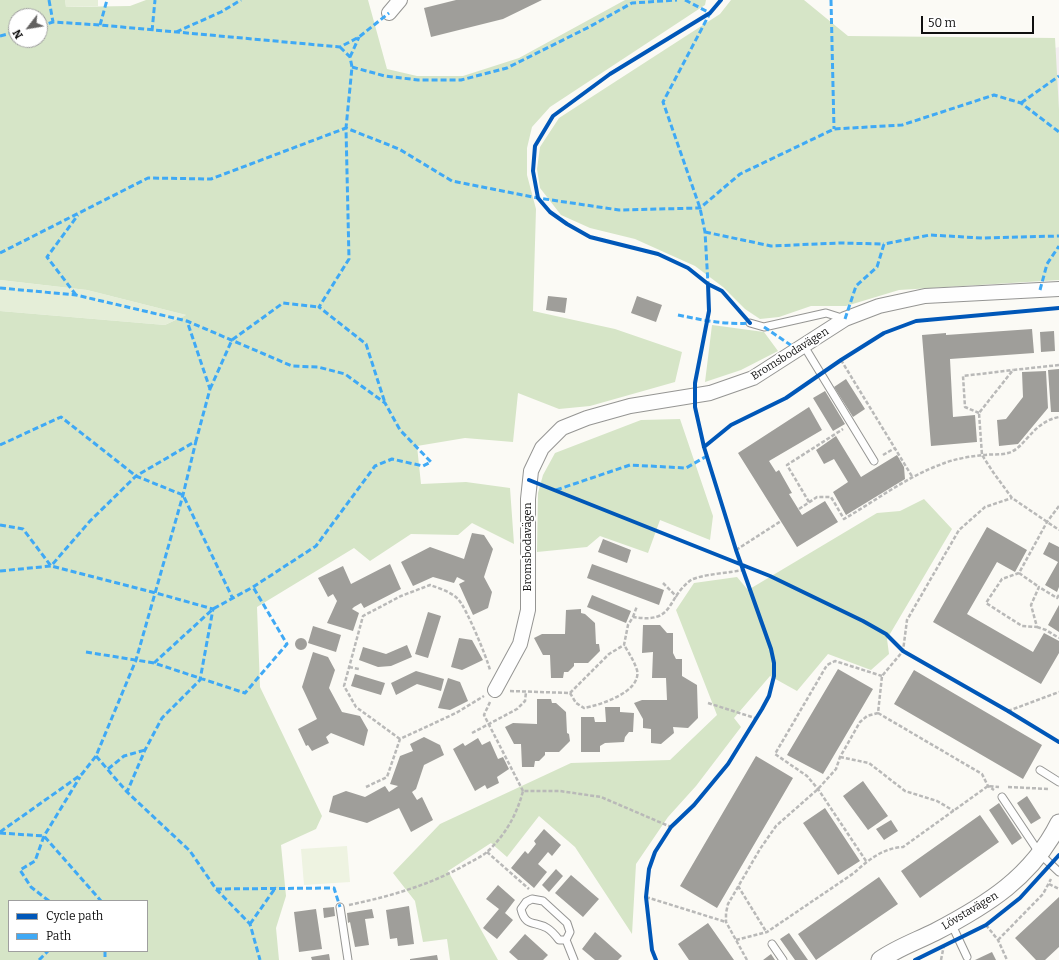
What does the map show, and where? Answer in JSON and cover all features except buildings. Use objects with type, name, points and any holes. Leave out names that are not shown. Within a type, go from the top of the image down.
[{"type":"street","points":[[389,13],[400,0]]},
{"type":"street","name":"Bromsbodavägen","points":[[495,690],[520,644],[528,610],[529,480],[531,471],[542,448],[562,428],[587,418],[630,406],[710,393],[753,378],[845,319],[879,306],[925,296],[1059,289]]},
{"type":"street","name":"Lövstavägen","points":[[880,960],[990,901],[1020,878],[1040,854],[1059,823]]},
{"type":"lane","points":[[750,323],[764,327],[826,313],[845,319]]},
{"type":"lane","points":[[804,346],[874,460]]},
{"type":"lane","points":[[1040,770],[1059,782]]},
{"type":"lane","points":[[1002,797],[1040,854],[1059,872]]},
{"type":"lane","points":[[566,940],[559,940],[547,928],[531,924],[523,916],[521,909],[526,902],[532,899],[543,901],[567,923],[570,932],[566,940],[574,960]]},
{"type":"lane","points":[[340,907],[348,960]]},
{"type":"lane","points":[[951,923],[967,957]]},
{"type":"lane","points":[[772,944],[783,960]]},
{"type":"path","points":[[821,374],[847,356]]},
{"type":"path","points":[[841,360],[913,478]]},
{"type":"path","points":[[979,413],[965,407],[963,376],[1059,364]]},
{"type":"path","points":[[1013,370],[979,413],[982,455],[1012,498],[1059,530]]},
{"type":"path","points":[[799,509],[817,497],[831,497],[844,519],[913,478],[943,463],[982,455],[1008,454],[1015,450],[1036,427],[1050,419],[1059,417]]},
{"type":"path","points":[[809,502],[787,465],[851,424]]},
{"type":"path","points":[[878,713],[882,676],[903,651],[907,620],[959,530],[985,507],[1012,498]]},
{"type":"path","points":[[1059,506],[1047,522],[1019,573],[1002,579],[986,604],[1022,626],[1037,627],[1046,630],[1059,638]]},
{"type":"path","points":[[736,550],[781,520]]},
{"type":"path","points":[[734,543],[739,557]]},
{"type":"path","points":[[746,577],[742,564],[749,567]]},
{"type":"path","points":[[633,617],[647,619],[661,617],[692,580],[744,570]]},
{"type":"path","points":[[1019,573],[1057,598],[1059,595]]},
{"type":"path","points":[[663,583],[677,597]]},
{"type":"path","points":[[340,907],[392,896],[420,886],[448,875],[487,852],[501,838],[517,812],[524,791],[484,714],[495,690],[487,658],[458,599],[430,585],[401,596],[363,616],[344,686],[356,707],[400,739]]},
{"type":"path","points":[[1037,627],[1031,605],[1039,587]]},
{"type":"path","points":[[570,693],[576,703],[584,708],[597,705],[628,690],[636,681],[637,671],[624,645],[628,625],[637,606]]},
{"type":"path","points":[[366,787],[387,777],[400,739],[456,713],[495,690],[570,693],[609,654],[624,645]]},
{"type":"path","points":[[899,647],[908,654]]},
{"type":"path","points":[[866,861],[818,789],[807,776],[774,754],[827,665],[835,661],[882,676]]},
{"type":"path","points":[[349,667],[359,669]]},
{"type":"path","points":[[472,733],[517,709],[525,701],[526,692]]},
{"type":"path","points":[[1008,711],[1059,692]]},
{"type":"path","points":[[708,703],[755,718]]},
{"type":"path","points":[[1002,707],[1014,715]]},
{"type":"path","points":[[751,724],[758,713]]},
{"type":"path","points":[[746,960],[726,922],[728,904],[760,849],[776,826],[818,789],[836,769],[840,757],[860,722],[867,716],[878,713],[982,774],[988,786]]},
{"type":"path","points":[[840,757],[869,763],[905,791],[937,801],[954,811]]},
{"type":"path","points":[[736,940],[767,932],[854,873],[866,861],[887,849],[903,847],[988,786],[1055,790]]},
{"type":"path","points":[[524,791],[560,791],[601,797],[671,827]]},
{"type":"path","points":[[667,833],[675,823]]},
{"type":"path","points":[[487,852],[543,901]]},
{"type":"path","points":[[998,940],[1043,894],[1049,884],[1059,889]]},
{"type":"path","points":[[738,886],[767,932]]},
{"type":"path","points":[[646,890],[647,905]]},
{"type":"path","points":[[646,897],[726,922]]},
{"type":"path","points":[[938,948],[992,921]]},
{"type":"path","points":[[986,925],[998,940],[1008,960]]},
{"type":"path","points":[[941,960],[944,945]]},
{"type":"shaded area","points":[[1059,47],[1059,110],[1058,110],[1055,48]]},
{"type":"green space","points":[[0,0],[65,0],[66,7],[130,6],[146,0],[368,0],[387,69],[417,76],[463,76],[519,58],[625,0],[706,0],[705,5],[550,107],[532,127],[527,148],[527,175],[536,209],[533,311],[615,329],[682,352],[675,382],[590,406],[559,409],[518,393],[513,442],[465,438],[417,446],[421,484],[466,482],[510,488],[514,544],[472,523],[458,535],[411,534],[370,561],[354,548],[257,607],[260,687],[322,816],[316,829],[281,845],[286,896],[276,928],[279,960],[0,960],[0,311],[165,325],[186,315],[87,290],[0,280]]},
{"type":"green space","points":[[65,0],[98,0],[98,6],[66,7]]},
{"type":"green space","points":[[731,0],[804,0],[848,36],[1055,38],[1059,110],[1059,280],[899,290],[846,306],[811,306],[779,317],[760,319],[745,309],[723,287],[695,266],[635,239],[590,228],[561,215],[540,188],[537,169],[540,147],[559,118],[720,14]]},
{"type":"green space","points":[[0,280],[87,290],[186,315],[165,325],[0,311]]},
{"type":"green space","points":[[712,325],[764,332],[778,351],[741,370],[705,382]]},
{"type":"green space","points":[[680,419],[713,516],[710,540],[660,520],[648,553],[600,536],[587,547],[537,552],[538,493],[543,475],[555,453],[641,420]]},
{"type":"green space","points":[[924,499],[952,529],[887,639],[889,654],[871,670],[828,654],[797,691],[770,676],[734,718],[741,727],[696,786],[668,817],[636,864],[632,934],[575,847],[539,816],[507,857],[491,843],[448,871],[498,960],[450,960],[447,939],[423,942],[415,901],[393,873],[440,824],[571,763],[670,760],[717,715],[676,610],[694,583],[737,577],[748,590],[877,513],[900,511]]},
{"type":"green space","points":[[347,846],[350,882],[304,885],[301,849]]},
{"type":"marked path","points":[[49,0],[53,22]]},
{"type":"marked path","points":[[100,25],[107,0]]},
{"type":"marked path","points":[[152,31],[155,0]]},
{"type":"marked path","points":[[176,32],[221,12],[241,0]]},
{"type":"marked path","points":[[352,67],[385,76],[418,80],[461,80],[507,68],[589,27],[632,3],[677,0]]},
{"type":"marked path","points":[[685,0],[710,13],[663,102],[700,208],[705,232],[708,284]]},
{"type":"marked path","points":[[831,0],[834,129]]},
{"type":"marked path","points":[[48,24],[53,22],[100,25],[340,47],[359,37],[389,13]]},
{"type":"marked path","points":[[0,36],[8,34]]},
{"type":"marked path","points":[[350,57],[359,37]]},
{"type":"marked path","points":[[340,47],[350,57],[352,67],[346,128],[349,259],[319,307],[366,344],[385,403]]},
{"type":"marked path","points":[[1021,103],[1059,76]]},
{"type":"marked path","points":[[0,253],[148,178],[211,179],[346,128],[399,149],[452,181],[538,198],[619,210],[700,208],[740,174],[834,129],[902,125],[994,95],[1021,103],[1059,132]]},
{"type":"marked path","points":[[76,295],[47,257],[78,215]]},
{"type":"marked path","points":[[705,232],[771,246],[839,243],[884,244]]},
{"type":"marked path","points":[[845,319],[856,286],[877,267],[884,244],[930,235],[982,238],[1059,236]]},
{"type":"marked path","points":[[1040,290],[1047,264],[1059,246]]},
{"type":"marked path","points":[[0,288],[76,295],[187,321],[292,366],[318,367],[345,374],[385,403],[400,430],[431,462],[423,466],[392,459],[375,466],[316,546],[253,587],[213,609],[154,663]]},
{"type":"marked path","points":[[210,389],[232,340],[283,303],[319,307]]},
{"type":"marked path","points":[[678,315],[723,323],[750,323]]},
{"type":"marked path","points":[[0,571],[51,566],[90,521],[136,476],[196,441],[210,389],[187,321]]},
{"type":"marked path","points":[[764,327],[798,350]]},
{"type":"marked path","points":[[0,445],[61,417],[136,476],[183,495],[232,597]]},
{"type":"marked path","points":[[0,832],[82,774],[96,756],[136,660],[183,495],[196,441]]},
{"type":"marked path","points":[[556,490],[630,465],[686,468],[707,456]]},
{"type":"marked path","points":[[0,525],[23,529],[51,566],[213,609],[200,680],[162,718],[145,750],[127,792]]},
{"type":"marked path","points":[[86,652],[154,663],[245,693],[287,644],[253,587]]},
{"type":"marked path","points":[[108,769],[124,756],[145,750]]},
{"type":"marked path","points":[[96,756],[127,792],[190,851],[216,889],[250,924],[260,960]]},
{"type":"marked path","points":[[48,900],[31,887],[20,870],[35,861],[44,836],[80,777]]},
{"type":"marked path","points":[[0,833],[44,836],[100,900]]},
{"type":"marked path","points":[[250,924],[276,887]]},
{"type":"marked path","points":[[216,889],[334,888],[340,907]]},
{"type":"marked path","points":[[39,960],[47,952]]},
{"type":"marked path","points":[[105,952],[105,960]]},
{"type":"cycle path","points":[[656,960],[652,950],[646,897],[649,869],[655,852],[671,827],[694,805],[728,764],[769,696],[774,676],[774,663],[771,649],[736,550],[704,447],[695,407],[695,383],[709,311],[708,284],[688,268],[658,254],[590,237],[567,224],[550,212],[538,198],[533,171],[535,146],[553,116],[610,74],[710,13],[721,0]]},
{"type":"cycle path","points":[[708,284],[722,291],[750,323]]},
{"type":"cycle path","points":[[704,447],[731,425],[786,398],[841,360],[884,333],[916,321],[1059,308]]},
{"type":"cycle path","points":[[529,480],[770,576],[863,621],[886,634],[903,651],[1059,742]]},
{"type":"cycle path","points":[[915,960],[986,925],[1020,898],[1059,855]]}]
